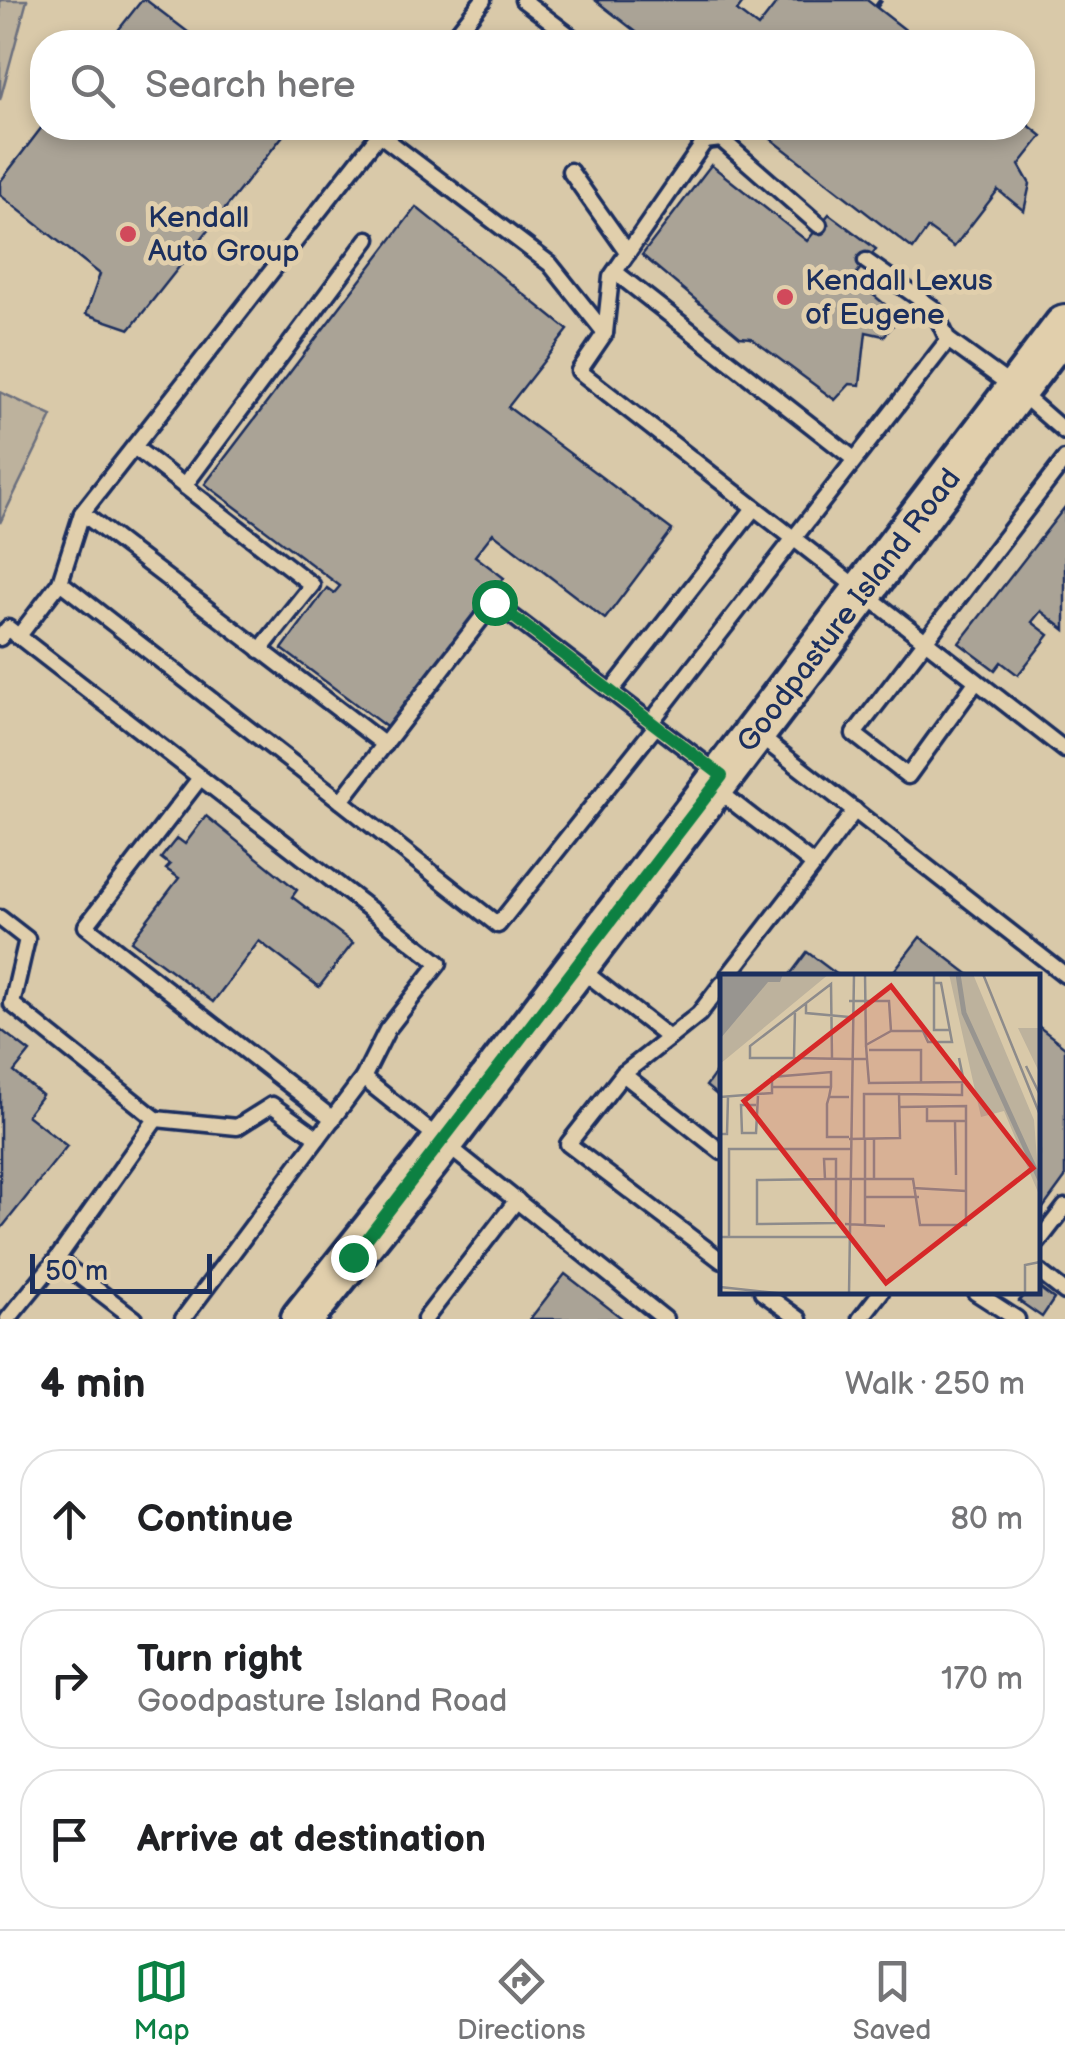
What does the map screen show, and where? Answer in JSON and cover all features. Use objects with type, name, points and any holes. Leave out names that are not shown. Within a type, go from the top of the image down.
[{"type":"main road","name":"Goodpasture Island Road","points":[[302,1319],[444,1140],[1064,330]]},
{"type":"lane","points":[[459,30],[483,0]]},
{"type":"lane","points":[[523,0],[562,30]]},
{"type":"lane","points":[[18,636],[60,582],[82,513],[374,140]]},
{"type":"lane","points":[[392,140],[550,264],[605,333]]},
{"type":"lane","points":[[818,225],[721,140],[705,140],[611,277],[605,333],[579,372],[1065,750]]},
{"type":"lane","points":[[570,171],[628,253]]},
{"type":"lane","points":[[184,486],[368,240]]},
{"type":"lane","points":[[866,261],[933,308],[948,340],[1065,432]]},
{"type":"lane","points":[[615,272],[854,460]]},
{"type":"lane","points":[[60,582],[498,926],[792,538],[948,340]]},
{"type":"lane","points":[[134,447],[312,586],[260,650]]},
{"type":"lane","points":[[976,682],[908,776],[854,734],[1065,459]]},
{"type":"lane","points":[[610,691],[754,508]]},
{"type":"lane","points":[[82,513],[385,744]]},
{"type":"lane","points":[[341,801],[494,602],[653,724],[814,865]]},
{"type":"lane","points":[[0,638],[8,628],[439,963],[387,1030],[364,1078],[184,1319]]},
{"type":"lane","points":[[756,733],[1065,974]]},
{"type":"lane","points":[[200,778],[86,926],[333,1119]]},
{"type":"lane","points":[[730,974],[855,810]]},
{"type":"lane","points":[[0,918],[27,939],[12,1004],[156,1119],[237,1127],[272,1104],[318,1138]]},
{"type":"lane","points":[[577,966],[669,1038]]},
{"type":"lane","points":[[720,987],[700,1014],[623,1074],[568,1144],[720,1259]]},
{"type":"lane","points":[[623,1074],[720,1150]]},
{"type":"lane","points":[[364,1078],[665,1319]]},
{"type":"lane","points":[[8,1319],[156,1119]]},
{"type":"lane","points":[[425,1319],[517,1200]]},
{"type":"lane","points":[[1040,1239],[1065,1207]]},
{"type":"lane","points":[[56,1259],[135,1319]]},
{"type":"lane","points":[[1040,1273],[1065,1292]]},
{"type":"lane","points":[[765,1294],[798,1319]]},
{"type":"lane","points":[[860,1319],[879,1294]]},
{"type":"lane","points":[[983,1294],[1017,1319]]},
{"type":"path","points":[[876,7],[881,0]]},
{"type":"shaded area","points":[[0,0],[27,0],[0,100]]},
{"type":"shaded area","points":[[0,392],[52,416],[0,523]]},
{"type":"building","points":[[146,0],[185,30],[118,30]]},
{"type":"building","points":[[595,0],[745,0],[737,11],[758,27],[779,0],[867,0],[906,30],[634,30]]},
{"type":"building","points":[[1035,130],[1042,136],[1019,165],[1030,184],[1024,211],[998,190],[954,247],[928,228],[913,249],[772,140],[1035,140]]},
{"type":"building","name":"Kendall Auto Group","points":[[32,140],[280,140],[130,329],[86,314],[100,274],[0,195],[0,182]]},
{"type":"building","name":"Kendall Lexus of Eugene","points":[[711,165],[807,241],[829,214],[876,249],[853,278],[900,317],[884,336],[866,332],[860,385],[850,384],[835,400],[751,338],[740,337],[642,255]]},
{"type":"building","points":[[416,207],[568,330],[508,407],[672,530],[605,619],[493,533],[475,556],[504,578],[389,729],[282,649],[327,588],[334,593],[340,586],[205,484]]},
{"type":"building","points":[[1065,507],[1065,630],[1041,611],[1032,622],[1049,635],[1018,675],[1001,662],[995,670],[959,643]]},
{"type":"building","points":[[206,816],[297,890],[292,897],[353,943],[319,987],[259,941],[213,1002],[131,941],[179,878],[166,869],[170,865],[161,858],[177,838],[185,844]]},
{"type":"building","points":[[920,937],[968,974],[892,974]]},
{"type":"building","points":[[807,952],[836,974],[790,974]]},
{"type":"building","points":[[1040,1028],[1065,1047],[1065,1178],[1040,1212]]},
{"type":"building","points":[[0,1029],[30,1052],[14,1072],[42,1095],[27,1115],[67,1146],[0,1230]]},
{"type":"building","points":[[720,1067],[720,1097],[706,1086]]},
{"type":"building","points":[[565,1274],[623,1319],[530,1319]]},
{"type":"building","points":[[1040,1288],[1054,1299],[1042,1317],[1019,1301],[1024,1294],[1040,1294]]},
{"type":"place","name":"Kendall Auto Group","points":[[128,234]]},
{"type":"place","name":"Kendall Lexus of Eugene","points":[[785,297]]},
{"type":"route","points":[[353,1257],[722,776],[494,602]]}]
